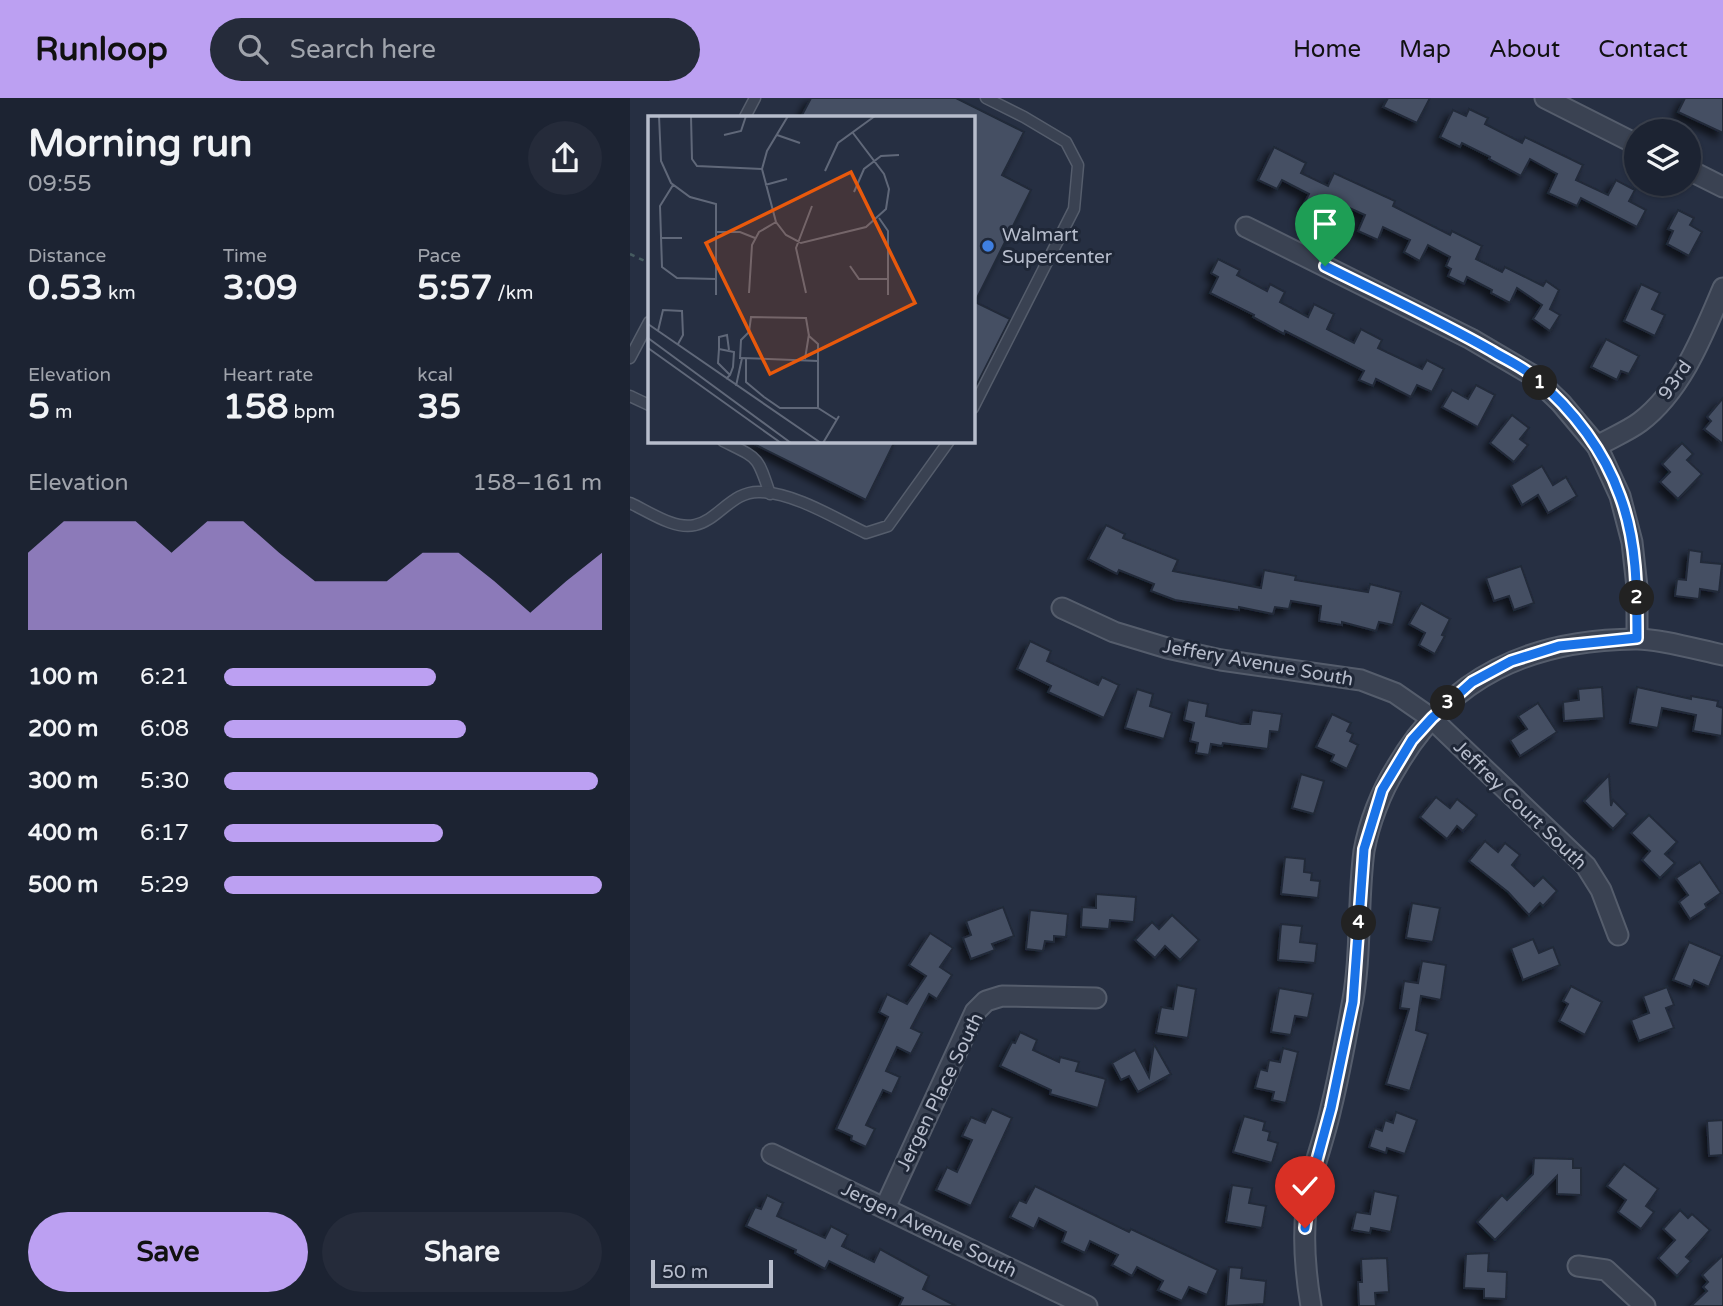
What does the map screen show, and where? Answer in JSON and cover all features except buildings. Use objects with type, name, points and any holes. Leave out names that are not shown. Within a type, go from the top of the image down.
[{"type":"street","points":[[1545,98],[1624,138]]},
{"type":"street","points":[[1701,176],[1723,187]]},
{"type":"street","points":[[1246,227],[1471,339],[1532,375],[1561,403],[1597,446],[1620,496],[1632,542],[1637,587],[1637,638]]},
{"type":"street","name":"93rd","points":[[1597,446],[1640,422],[1668,394],[1686,367],[1723,288]]},
{"type":"street","name":"Jeffery Avenue South","points":[[1062,608],[1114,632],[1167,648],[1221,660],[1361,680],[1395,693],[1432,718]]},
{"type":"street","points":[[1311,1306],[1305,1275],[1305,1228],[1311,1182],[1331,1108],[1353,1002],[1364,849],[1382,790],[1412,740],[1472,682],[1511,661],[1559,646],[1637,638],[1723,655]]},
{"type":"street","name":"Jeffrey Court South","points":[[1432,718],[1586,866],[1601,890],[1618,935]]},
{"type":"street","name":"Jergen Place South","points":[[885,1208],[975,1012],[986,1001],[1002,996],[1096,998]]},
{"type":"street","name":"Jergen Avenue South","points":[[772,1154],[1087,1306]]},
{"type":"street","points":[[1578,1266],[1606,1270],[1645,1306]]},
{"type":"lane","points":[[746,116],[755,98]]},
{"type":"lane","points":[[975,404],[1074,209],[1077,165],[1066,142],[986,98]]},
{"type":"lane","points":[[630,358],[648,324]]},
{"type":"lane","points":[[630,396],[648,405]]},
{"type":"lane","points":[[727,443],[754,456],[759,462],[770,494]]},
{"type":"lane","points":[[630,503],[675,524],[696,525],[736,497],[759,491],[791,498],[866,533],[888,526],[948,443]]},
{"type":"path","points":[[630,254],[648,263]]},
{"type":"place","name":"Walmart Supercenter","points":[[988,246]]},
{"type":"route","points":[[1305,1228],[1311,1182],[1331,1108],[1353,1002],[1364,849],[1382,790],[1412,740],[1472,682],[1511,661],[1559,646],[1637,638],[1637,587],[1632,542],[1620,496],[1597,446],[1587,431],[1532,375],[1471,339],[1325,266]]}]
